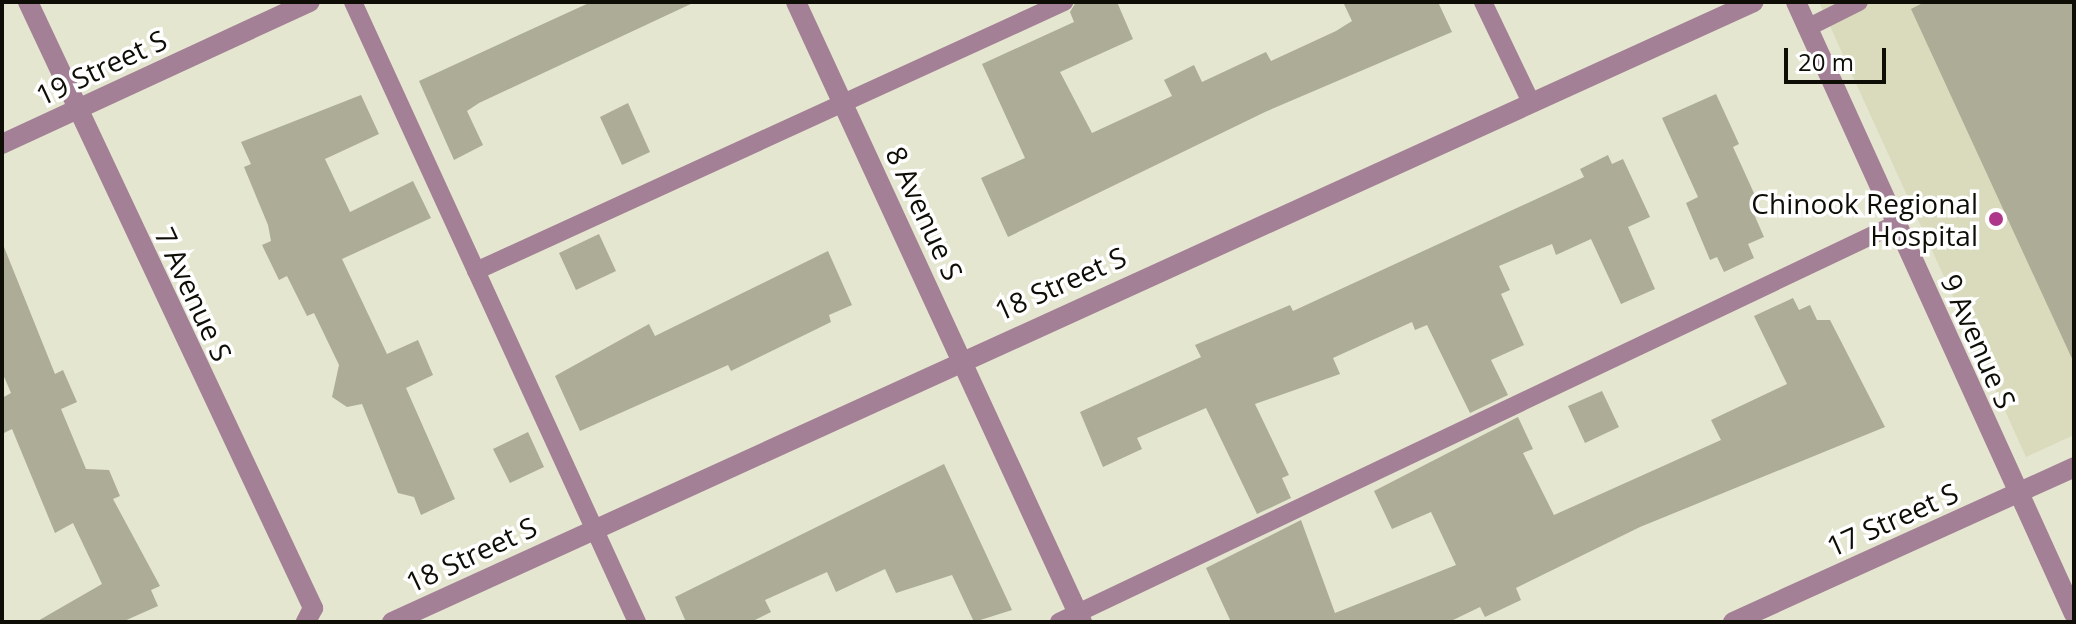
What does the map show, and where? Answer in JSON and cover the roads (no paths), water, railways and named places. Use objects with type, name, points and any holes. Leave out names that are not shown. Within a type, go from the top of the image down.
[{"type":"street","name":"7 Avenue S","points":[[28,2],[310,615]]},
{"type":"street","name":"19 Street S","points":[[2,144],[310,2]]},
{"type":"street","name":"8 Avenue S","points":[[796,2],[1080,617]]},
{"type":"street","name":"18 Street S","points":[[392,622],[961,358],[1754,2]]},
{"type":"street","name":"9 Avenue S","points":[[1796,2],[2074,614]]},
{"type":"street","name":"17 Street S","points":[[1733,622],[1762,616],[2074,467]]},
{"type":"lane","points":[[353,2],[637,622]]},
{"type":"lane","points":[[476,271],[1064,2]]},
{"type":"lane","points":[[1483,2],[1531,102]]},
{"type":"lane","points":[[1807,28],[1859,2]]},
{"type":"lane","points":[[1059,622],[1080,617],[1896,224]]},
{"type":"place","name":"Chinook Regional Hospital","points":[[1996,219]]}]
